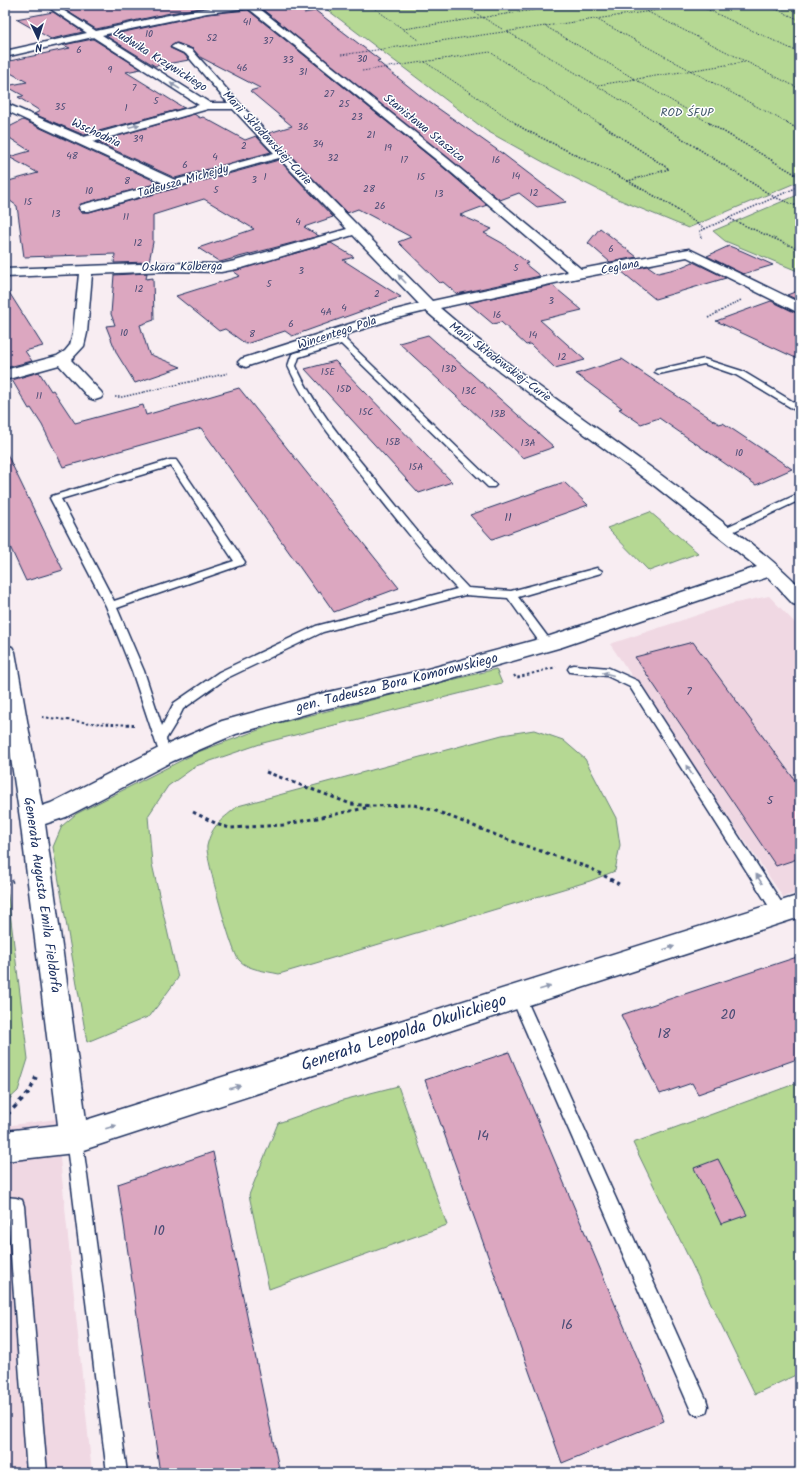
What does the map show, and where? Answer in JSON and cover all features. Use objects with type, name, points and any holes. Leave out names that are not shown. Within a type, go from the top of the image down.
[{"type":"street","name":"Ludwika Krzywickiego","points":[[49,5],[208,106],[236,106]]},
{"type":"street","points":[[197,5],[207,10]]},
{"type":"street","points":[[5,54],[207,10],[249,5]]},
{"type":"street","name":"Stanisława Staszica","points":[[249,5],[443,160],[578,274]]},
{"type":"street","points":[[11,45],[21,50]]},
{"type":"street","name":"Marii Skłodowskiej-Curie","points":[[176,47],[188,52],[281,154],[429,306],[475,346],[662,483],[771,569],[800,599]]},
{"type":"street","name":"Wschodnia","points":[[5,106],[175,184]]},
{"type":"street","points":[[83,141],[208,106]]},
{"type":"street","name":"Tadeusza Michejdy","points":[[85,208],[281,154]]},
{"type":"street","name":"Oskara Kolberga","points":[[5,272],[168,267],[221,268],[237,265],[355,230]]},
{"type":"street","points":[[689,254],[800,308]]},
{"type":"street","name":"Ceglana","points":[[429,306],[578,274],[689,254]]},
{"type":"street","points":[[5,375],[62,359],[70,354],[77,346],[80,333],[86,270]]},
{"type":"street","name":"Wincentego Pola","points":[[246,362],[343,336],[392,315],[429,306]]},
{"type":"street","points":[[62,359],[95,394]]},
{"type":"street","name":"gen. Tadeusza Bora Komorowskiego","points":[[32,818],[58,810],[162,746],[320,702],[424,678],[547,644],[771,569]]},
{"type":"street","name":"Generała Augusta Emila Fieldorfa","points":[[5,652],[32,818],[74,1138]]},
{"type":"street","name":"Generała Leopolda Okulickiego","points":[[5,1146],[74,1138],[790,909]]},
{"type":"lane","points":[[465,591],[436,561],[326,425],[301,386],[292,366],[295,356],[343,336],[491,486]]},
{"type":"lane","points":[[660,372],[704,361],[739,373],[800,410]]},
{"type":"lane","points":[[111,606],[240,562],[173,462],[54,498],[111,606],[138,671],[162,746]]},
{"type":"lane","points":[[724,532],[800,496]]},
{"type":"lane","points":[[162,746],[178,706],[230,672],[320,629],[465,591],[511,595],[597,571]]},
{"type":"lane","points":[[511,595],[547,644]]},
{"type":"lane","points":[[574,669],[609,672],[634,684],[790,909]]},
{"type":"lane","points":[[518,997],[699,1406]]},
{"type":"lane","points":[[74,1138],[100,1351],[117,1473]]},
{"type":"lane","points":[[5,1206],[16,1206],[37,1473]]},
{"type":"path","points":[[370,5],[418,40]]},
{"type":"path","points":[[462,5],[502,29]]},
{"type":"path","points":[[403,29],[568,5]]},
{"type":"path","points":[[316,58],[694,5]]},
{"type":"path","points":[[698,5],[800,53]]},
{"type":"path","points":[[767,5],[800,20]]},
{"type":"path","points":[[647,12],[800,89]]},
{"type":"path","points":[[595,19],[800,130]]},
{"type":"path","points":[[544,26],[800,177]]},
{"type":"path","points":[[508,31],[597,85],[774,197],[800,207]]},
{"type":"path","points":[[337,75],[490,52],[669,169],[628,181]]},
{"type":"path","points":[[425,62],[524,129],[667,202],[705,229]]},
{"type":"path","points":[[597,85],[746,62]]},
{"type":"path","points":[[689,254],[702,244],[700,231],[800,186]]},
{"type":"path","points":[[727,218],[800,250]]},
{"type":"path","points":[[708,318],[760,289]]},
{"type":"path","points":[[95,394],[122,397],[235,371]]},
{"type":"path","points":[[37,717],[125,725],[139,725],[154,722]]},
{"type":"path","points":[[266,772],[350,804],[372,806],[414,805],[436,811],[506,839],[590,868],[619,884]]},
{"type":"path","points":[[193,812],[218,825],[230,828],[283,825],[372,806]]},
{"type":"shaded area","points":[[769,596],[800,628],[800,892],[783,897],[610,644],[731,604]]},
{"type":"shaded area","points":[[56,1119],[92,1473],[5,1473],[5,1126]]},
{"type":"green space","name":"ROD ŚFUP","points":[[321,5],[800,5],[800,181],[688,228],[615,198],[545,163],[487,131]]},
{"type":"green space","points":[[800,194],[800,272],[725,241],[713,231]]},
{"type":"green space","points":[[650,512],[698,553],[649,571],[607,528]]},
{"type":"green space","points":[[496,669],[502,683],[263,743],[196,766],[168,786],[148,816],[152,864],[178,978],[150,1016],[87,1042],[53,847],[62,826],[76,814],[198,752],[275,724]]},
{"type":"green space","points":[[534,730],[563,740],[585,759],[616,818],[620,845],[615,871],[590,881],[279,974],[252,968],[239,960],[231,941],[220,904],[210,867],[207,846],[209,838],[215,827],[238,806],[502,735]]},
{"type":"green space","points":[[5,888],[7,888],[28,1059],[18,1091],[5,1103]]},
{"type":"green space","points":[[800,1082],[800,1373],[755,1394],[633,1143]]},
{"type":"green space","points":[[398,1086],[447,1225],[269,1289],[249,1195],[278,1123],[343,1100]]},
{"type":"building","points":[[91,5],[226,5],[175,12],[96,29],[65,10]]},
{"type":"building","points":[[257,5],[303,5],[304,13],[316,11],[380,60],[377,61],[422,97],[503,154],[566,202],[537,207],[519,193],[500,200]]},
{"type":"building","points":[[248,10],[438,163],[487,205],[460,215],[492,229],[484,233],[502,243],[528,263],[525,264],[540,276],[457,294],[443,282],[440,283],[398,242],[411,237],[358,209],[347,213],[286,151],[269,133],[292,126],[250,91],[260,88],[200,57],[193,49],[177,43],[170,48],[185,55],[189,60],[155,66],[106,36],[207,14]]},
{"type":"building","points":[[53,12],[83,32],[51,39],[16,19]]},
{"type":"building","points":[[93,39],[141,69],[126,72],[184,108],[84,135],[34,114],[40,111],[18,97],[24,96],[6,86],[27,82],[5,70],[5,62],[70,48],[63,45]]},
{"type":"building","points":[[194,114],[200,118],[203,117],[245,140],[256,136],[271,152],[175,178],[97,142]]},
{"type":"building","points":[[23,120],[159,183],[81,204],[78,209],[81,212],[89,212],[279,160],[333,217],[304,227],[319,236],[220,262],[198,248],[254,229],[204,199],[153,215],[153,242],[149,262],[114,263],[115,254],[24,257],[17,206],[5,197],[5,182],[38,173],[9,157],[30,151],[5,135],[5,129]]},
{"type":"building","points":[[600,228],[637,257],[610,262],[588,243]]},
{"type":"building","points":[[331,243],[354,257],[343,260],[401,297],[292,336],[285,331],[246,344],[225,329],[219,331],[176,296],[240,276],[233,271]]},
{"type":"building","points":[[729,246],[773,265],[743,274],[707,256]]},
{"type":"building","points":[[693,262],[726,278],[655,299],[621,271],[648,266],[658,273],[679,268]]},
{"type":"building","points":[[147,273],[146,279],[153,278],[154,320],[140,325],[149,354],[181,367],[135,383],[117,354],[106,326],[115,325],[111,314],[114,275]]},
{"type":"building","points":[[552,285],[582,310],[540,320],[585,360],[555,368],[530,344],[526,345],[501,322],[493,324],[468,303]]},
{"type":"building","points":[[5,286],[43,346],[25,351],[32,361],[5,368]]},
{"type":"building","points":[[800,290],[800,301],[787,295]]},
{"type":"building","points":[[771,301],[794,312],[800,313],[800,360],[716,321]]},
{"type":"building","points":[[428,335],[554,447],[523,458],[399,343]]},
{"type":"building","points":[[622,359],[719,424],[723,423],[792,469],[756,485],[659,418],[641,424],[619,409],[622,408],[576,374]]},
{"type":"building","points":[[335,361],[452,482],[419,493],[305,369]]},
{"type":"building","points":[[39,372],[75,423],[143,405],[146,415],[239,388],[399,588],[334,612],[320,592],[318,593],[201,428],[63,467],[42,425],[31,408],[29,409],[12,380]]},
{"type":"building","points":[[5,450],[63,570],[26,581],[5,536]]},
{"type":"building","points":[[564,482],[588,505],[492,539],[470,515]]},
{"type":"building","points":[[693,642],[800,787],[800,858],[776,866],[635,657]]},
{"type":"building","points":[[800,956],[800,1058],[698,1094],[692,1083],[660,1094],[621,1015]]},
{"type":"building","points":[[509,1052],[664,1421],[562,1463],[425,1080]]},
{"type":"building","points":[[213,1152],[280,1473],[160,1473],[118,1184]]},
{"type":"building","points":[[718,1159],[747,1215],[721,1224],[694,1168]]}]
